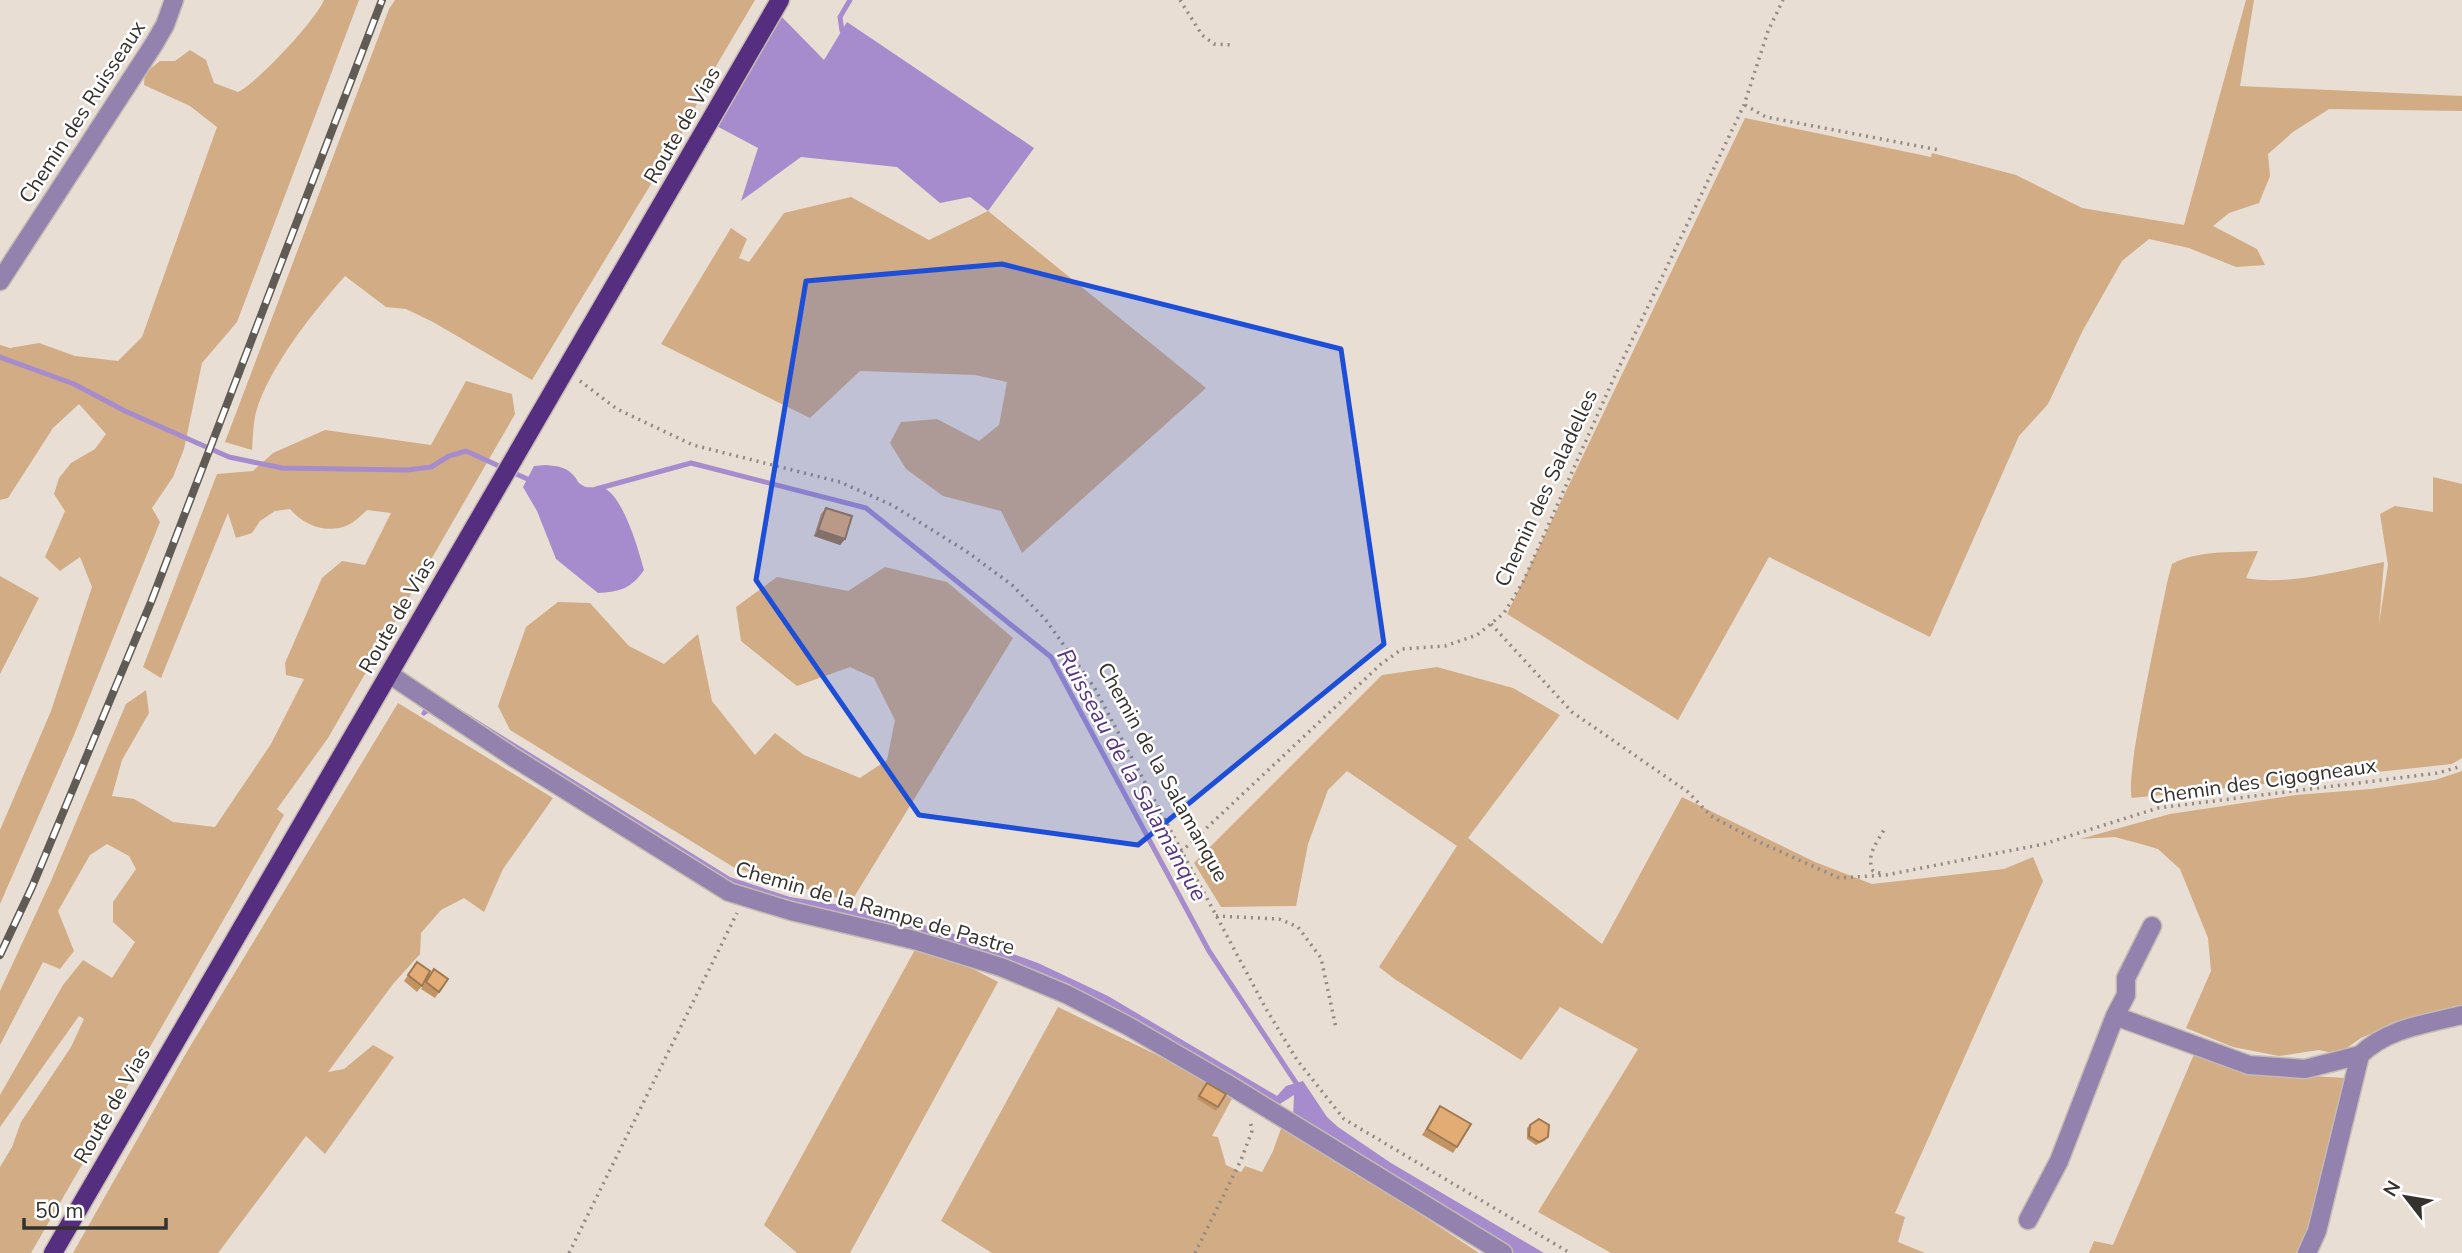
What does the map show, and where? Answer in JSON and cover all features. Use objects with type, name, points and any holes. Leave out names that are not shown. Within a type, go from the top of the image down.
[{"type":"main road","name":"Route de Vias","points":[[53,1253],[780,0]]},
{"type":"street","name":"Chemin des Ruisseaux","points":[[0,281],[155,44],[174,0]]},
{"type":"street","name":"Chemin de la Rampe de Pastre","points":[[389,674],[435,707],[729,892],[791,911],[914,940],[1000,967],[1066,994],[1247,1096],[1503,1253]]},
{"type":"street","points":[[2028,1220],[2059,1161],[2115,1016],[2126,995],[2126,978],[2152,926]]},
{"type":"street","points":[[2115,1016],[2249,1065],[2305,1069],[2360,1055],[2373,1043],[2391,1033],[2462,1015]]},
{"type":"street","points":[[2306,1253],[2317,1231],[2360,1055]]},
{"type":"path","points":[[1180,0],[1202,35],[1214,44],[1232,45]]},
{"type":"path","name":"Chemin des Saladelles","points":[[1181,852],[1381,664],[1402,649],[1446,646],[1478,635],[1504,613],[1523,582],[1613,380],[1744,104],[1768,31],[1783,0]]},
{"type":"path","points":[[1744,104],[1766,117],[1939,150]]},
{"type":"path","name":"Chemin de la Salamanque","points":[[564,372],[593,389],[617,409],[693,445],[840,482],[892,505],[966,551],[1012,585],[1045,619],[1094,687],[1265,1007],[1297,1060],[1344,1119],[1570,1253]]},
{"type":"path","name":"Chemin des Cigogneaux","points":[[1491,624],[1572,712],[1688,792],[1711,816],[1757,841],[1839,878],[1885,874],[2044,844],[2158,808],[2438,774],[2462,766]]},
{"type":"path","points":[[1884,830],[1872,850],[1869,863],[1873,871],[1885,874]]},
{"type":"path","points":[[569,1253],[745,897]]},
{"type":"path","points":[[1216,916],[1279,919],[1298,927],[1321,958],[1336,1028]]},
{"type":"path","points":[[1195,1253],[1241,1160],[1252,1131],[1247,1096]]},
{"type":"highlighted area","points":[[1002,264],[1341,349],[1384,644],[1138,845],[919,815],[756,580],[806,281]]},
{"type":"shaded area","points":[[324,0],[359,0],[237,322],[202,363],[184,449],[173,477],[152,508],[160,522],[74,735],[0,904],[0,830],[51,711],[92,587],[80,557],[60,571],[45,557],[65,511],[54,494],[59,478],[71,463],[95,449],[106,434],[79,404],[53,428],[8,498],[0,500],[0,345],[10,348],[39,343],[75,356],[118,361],[142,337],[217,127],[190,106],[144,85],[145,73],[160,61],[175,61],[190,50],[206,60],[214,83],[238,92],[285,50],[310,22]]},
{"type":"shaded area","points":[[395,0],[755,0],[709,78],[688,123],[532,380],[433,322],[406,309],[386,307],[345,276],[307,323],[271,377],[256,412],[252,450],[225,442],[389,9]]},
{"type":"shaded area","points":[[2246,0],[2254,0],[2240,86],[2462,96],[2462,111],[2329,109],[2293,132],[2268,154],[2270,176],[2259,203],[2229,213],[2213,226],[2257,249],[2265,265],[2236,267],[2189,248],[2149,239],[2122,261],[2083,330],[2048,404],[2019,436],[1930,637],[1769,557],[1678,720],[1507,614],[1745,118],[1931,157],[1932,153],[2016,175],[2082,208],[2184,225]]},
{"type":"shaded area","points":[[778,13],[824,60],[847,22],[1034,148],[988,211],[970,197],[940,203],[897,167],[801,157],[741,201],[758,148],[711,123]]},
{"type":"shaded area","points":[[851,197],[929,240],[988,211],[1206,388],[1022,553],[1001,511],[943,496],[906,469],[890,443],[901,422],[937,419],[979,441],[999,425],[1007,382],[975,375],[860,371],[810,418],[661,344],[731,228],[747,239],[739,258],[749,262],[784,213]]},
{"type":"shaded area","points":[[466,381],[512,394],[515,414],[328,738],[277,809],[284,815],[31,1253],[0,1253],[0,1167],[12,1147],[21,1122],[71,1047],[84,1019],[79,1016],[0,1127],[0,1095],[63,985],[83,960],[112,978],[135,942],[113,922],[113,902],[136,869],[129,856],[107,844],[90,855],[58,911],[74,951],[60,969],[43,962],[0,1045],[0,991],[51,881],[126,704],[146,690],[149,713],[122,760],[112,796],[134,799],[173,822],[215,827],[271,744],[304,679],[286,675],[285,663],[322,578],[342,561],[365,565],[391,513],[367,510],[350,524],[325,529],[302,520],[290,509],[275,511],[260,521],[252,533],[236,538],[228,513],[161,678],[143,667],[217,474],[253,471],[273,453],[325,430],[431,445]]},
{"type":"shaded area","points":[[546,465],[565,469],[582,485],[603,488],[617,501],[629,524],[644,570],[630,585],[613,592],[598,593],[556,559],[537,511],[523,487],[534,466]]},
{"type":"shaded area","points":[[2433,477],[2462,484],[2462,758],[2452,764],[2132,798],[2133,761],[2138,730],[2172,564],[2203,554],[2258,551],[2246,578],[2280,580],[2384,562],[2379,624],[2388,565],[2380,514],[2395,506],[2433,512]]},
{"type":"shaded area","points":[[885,567],[947,582],[1013,638],[851,902],[735,868],[510,730],[498,706],[526,627],[558,602],[590,603],[629,646],[664,664],[698,634],[712,701],[755,755],[775,733],[804,755],[860,778],[887,760],[895,720],[874,678],[850,667],[797,686],[741,641],[736,607],[777,577],[848,591]]},
{"type":"shaded area","points":[[0,576],[39,598],[0,674]]},
{"type":"shaded area","points":[[1437,667],[1513,688],[1560,715],[1468,838],[1602,944],[1682,797],[1815,862],[1872,884],[2004,869],[2033,857],[2043,881],[1895,1213],[1905,1217],[1898,1242],[1925,1253],[1611,1253],[1538,1212],[1638,1049],[1560,1007],[1521,1060],[1379,967],[1457,846],[1347,771],[1328,790],[1308,844],[1296,906],[1221,907],[1194,863],[1382,675]]},
{"type":"shaded area","points":[[431,694],[451,712],[455,706],[730,877],[790,897],[847,906],[981,942],[1038,963],[1108,996],[1277,1096],[1286,1086],[1303,1081],[1327,1117],[1338,1127],[1391,1163],[1544,1253],[1510,1253],[1293,1118],[1294,1095],[1272,1109],[1092,1003],[725,887],[428,713],[424,716],[421,714]]},
{"type":"shaded area","points":[[398,703],[553,798],[503,869],[484,912],[464,898],[441,910],[421,933],[420,954],[393,984],[328,1072],[344,1069],[373,1045],[394,1057],[325,1154],[306,1136],[218,1253],[73,1253],[185,1055]]},
{"type":"shaded area","points":[[2462,771],[2462,1007],[2430,1016],[2405,1019],[2361,1038],[2338,1054],[2319,1050],[2279,1056],[2233,1047],[2186,1028],[2211,971],[2208,938],[2180,869],[2158,849],[2115,837],[2080,839],[2170,814],[2296,795],[2435,780]]},
{"type":"shaded area","points":[[917,946],[958,961],[998,982],[850,1253],[797,1253],[764,1225]]},
{"type":"shaded area","points":[[1058,1007],[1235,1093],[1212,1136],[1218,1137],[1226,1165],[1241,1172],[1245,1166],[1262,1172],[1283,1123],[1479,1253],[992,1253],[941,1221]]},
{"type":"shaded area","points":[[2195,1052],[2278,1074],[2345,1078],[2320,1190],[2296,1253],[2089,1253],[2094,1241],[2113,1245]]},
{"type":"building","points":[[826,508],[852,516],[845,539],[818,530]]},
{"type":"building","points":[[417,962],[430,971],[422,986],[408,975]]},
{"type":"building","points":[[434,969],[448,979],[439,992],[426,982]]},
{"type":"building","points":[[1207,1083],[1226,1094],[1218,1107],[1199,1096]]},
{"type":"building","points":[[1440,1106],[1471,1124],[1457,1147],[1427,1129]]},
{"type":"building","points":[[1539,1119],[1549,1125],[1548,1137],[1539,1142],[1529,1136],[1530,1125]]},
{"type":"waterway","points":[[842,31],[840,17],[850,0]]},
{"type":"waterway","points":[[0,357],[74,384],[125,411],[229,457],[282,468],[407,470],[431,467],[449,456],[466,451],[534,482]]},
{"type":"waterway","name":"Ruisseau de la Salamanque","points":[[596,489],[691,463],[866,508],[1051,657],[1209,951],[1300,1089]]},
{"type":"railway","points":[[0,955],[32,887],[151,602],[382,0]]}]
